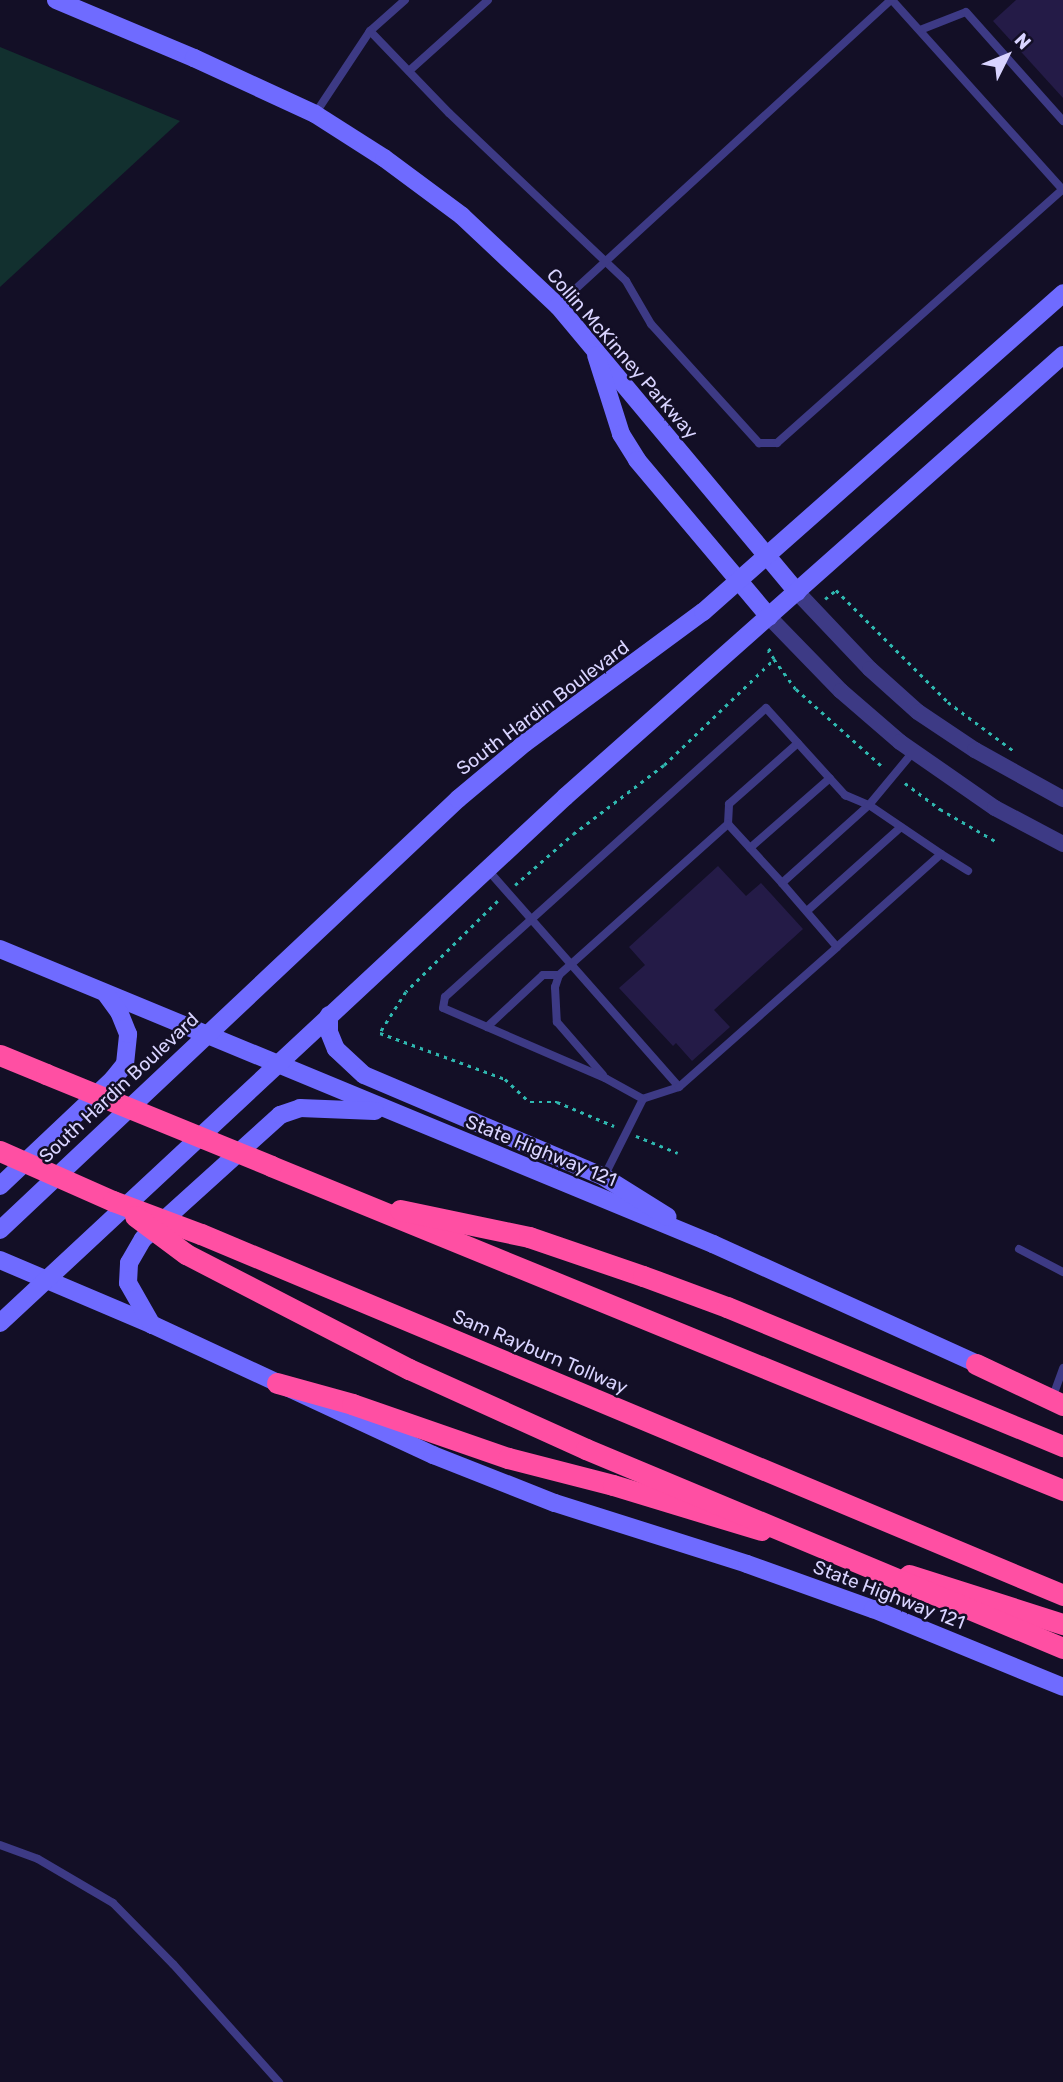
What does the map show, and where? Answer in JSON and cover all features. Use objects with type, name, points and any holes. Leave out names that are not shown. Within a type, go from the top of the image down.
[{"type":"highway","points":[[0,1055],[346,1199],[1063,1490]]},
{"type":"highway","name":"Sam Rayburn Tollway","points":[[0,1151],[113,1201],[201,1234],[1063,1595]]},
{"type":"highway","points":[[346,1199],[529,1237],[605,1263],[727,1307],[1063,1446]]},
{"type":"highway","points":[[113,1201],[186,1254],[409,1369],[586,1449],[1063,1648]]},
{"type":"highway","points":[[976,1364],[1060,1400]]},
{"type":"highway","points":[[277,1383],[352,1404],[508,1458],[626,1489],[1063,1624]]},
{"type":"main road","name":"Collin McKinney Parkway","points":[[56,0],[194,58],[314,114],[384,158],[462,216],[558,306],[797,592]]},
{"type":"main road","name":"South Hardin Boulevard","points":[[0,1230],[493,769],[667,642],[1063,293]]},
{"type":"main road","points":[[594,348],[621,434],[637,460],[769,617]]},
{"type":"main road","points":[[0,1324],[275,1064],[487,869],[1063,355]]},
{"type":"main road","name":"State Highway 121","points":[[0,949],[713,1244],[976,1364]]},
{"type":"main road","points":[[0,1186],[113,1080],[125,1064],[128,1034],[119,1012],[105,993]]},
{"type":"main road","points":[[329,1015],[331,1039],[344,1059],[364,1075],[604,1177],[713,1244]]},
{"type":"main road","points":[[153,1325],[128,1283],[133,1254],[143,1239],[264,1127],[280,1115],[300,1108],[389,1112]]},
{"type":"main road","name":"State Highway 121","points":[[0,1260],[153,1325],[409,1444],[555,1503],[747,1564],[873,1609],[1063,1687]]},
{"type":"street","points":[[797,592],[878,677],[918,712],[975,750],[1063,799]]},
{"type":"street","points":[[769,617],[841,691],[913,752],[995,807],[1063,844]]},
{"type":"lane","points":[[314,114],[370,31],[405,0]]},
{"type":"lane","points":[[409,71],[488,0]]},
{"type":"lane","points":[[370,31],[409,71],[605,261],[625,281],[651,324],[759,443],[777,443],[1063,190],[892,0],[605,261],[558,306]]},
{"type":"lane","points":[[920,30],[965,12],[1063,121]]},
{"type":"lane","points":[[643,1099],[605,1078],[443,1008],[445,997],[766,708],[845,795],[869,805],[968,871]]},
{"type":"lane","points":[[605,1078],[557,1023],[555,988],[559,975],[728,824],[729,804],[798,743]]},
{"type":"lane","points":[[782,883],[869,805],[913,752]]},
{"type":"lane","points":[[750,848],[830,778]]},
{"type":"lane","points":[[728,824],[837,947]]},
{"type":"lane","points":[[807,911],[901,827]]},
{"type":"lane","points":[[604,1177],[625,1130],[643,1099],[679,1087],[941,854]]},
{"type":"lane","points":[[487,869],[679,1087]]},
{"type":"lane","points":[[487,1027],[543,975],[559,975]]},
{"type":"lane","points":[[1019,1249],[1063,1272]]},
{"type":"lane","points":[[1060,1400],[1063,1368]]},
{"type":"lane","points":[[0,1845],[38,1859],[113,1903],[173,1964],[279,2082]]},
{"type":"path","points":[[814,610],[836,590],[948,702],[1016,753]]},
{"type":"path","points":[[786,635],[768,651],[796,689],[855,745],[894,775],[940,809],[997,842]]},
{"type":"path","points":[[678,1153],[557,1101],[530,1102],[505,1079],[380,1033],[406,992],[508,892],[573,834],[664,765],[774,659]]},
{"type":"green space","points":[[0,47],[180,121],[0,287]]},
{"type":"building","points":[[1016,0],[1063,0],[1063,98],[993,21]]},
{"type":"building","points":[[718,866],[746,896],[761,883],[803,929],[714,1010],[730,1027],[692,1061],[676,1043],[673,1046],[619,988],[645,965],[629,947]]}]
